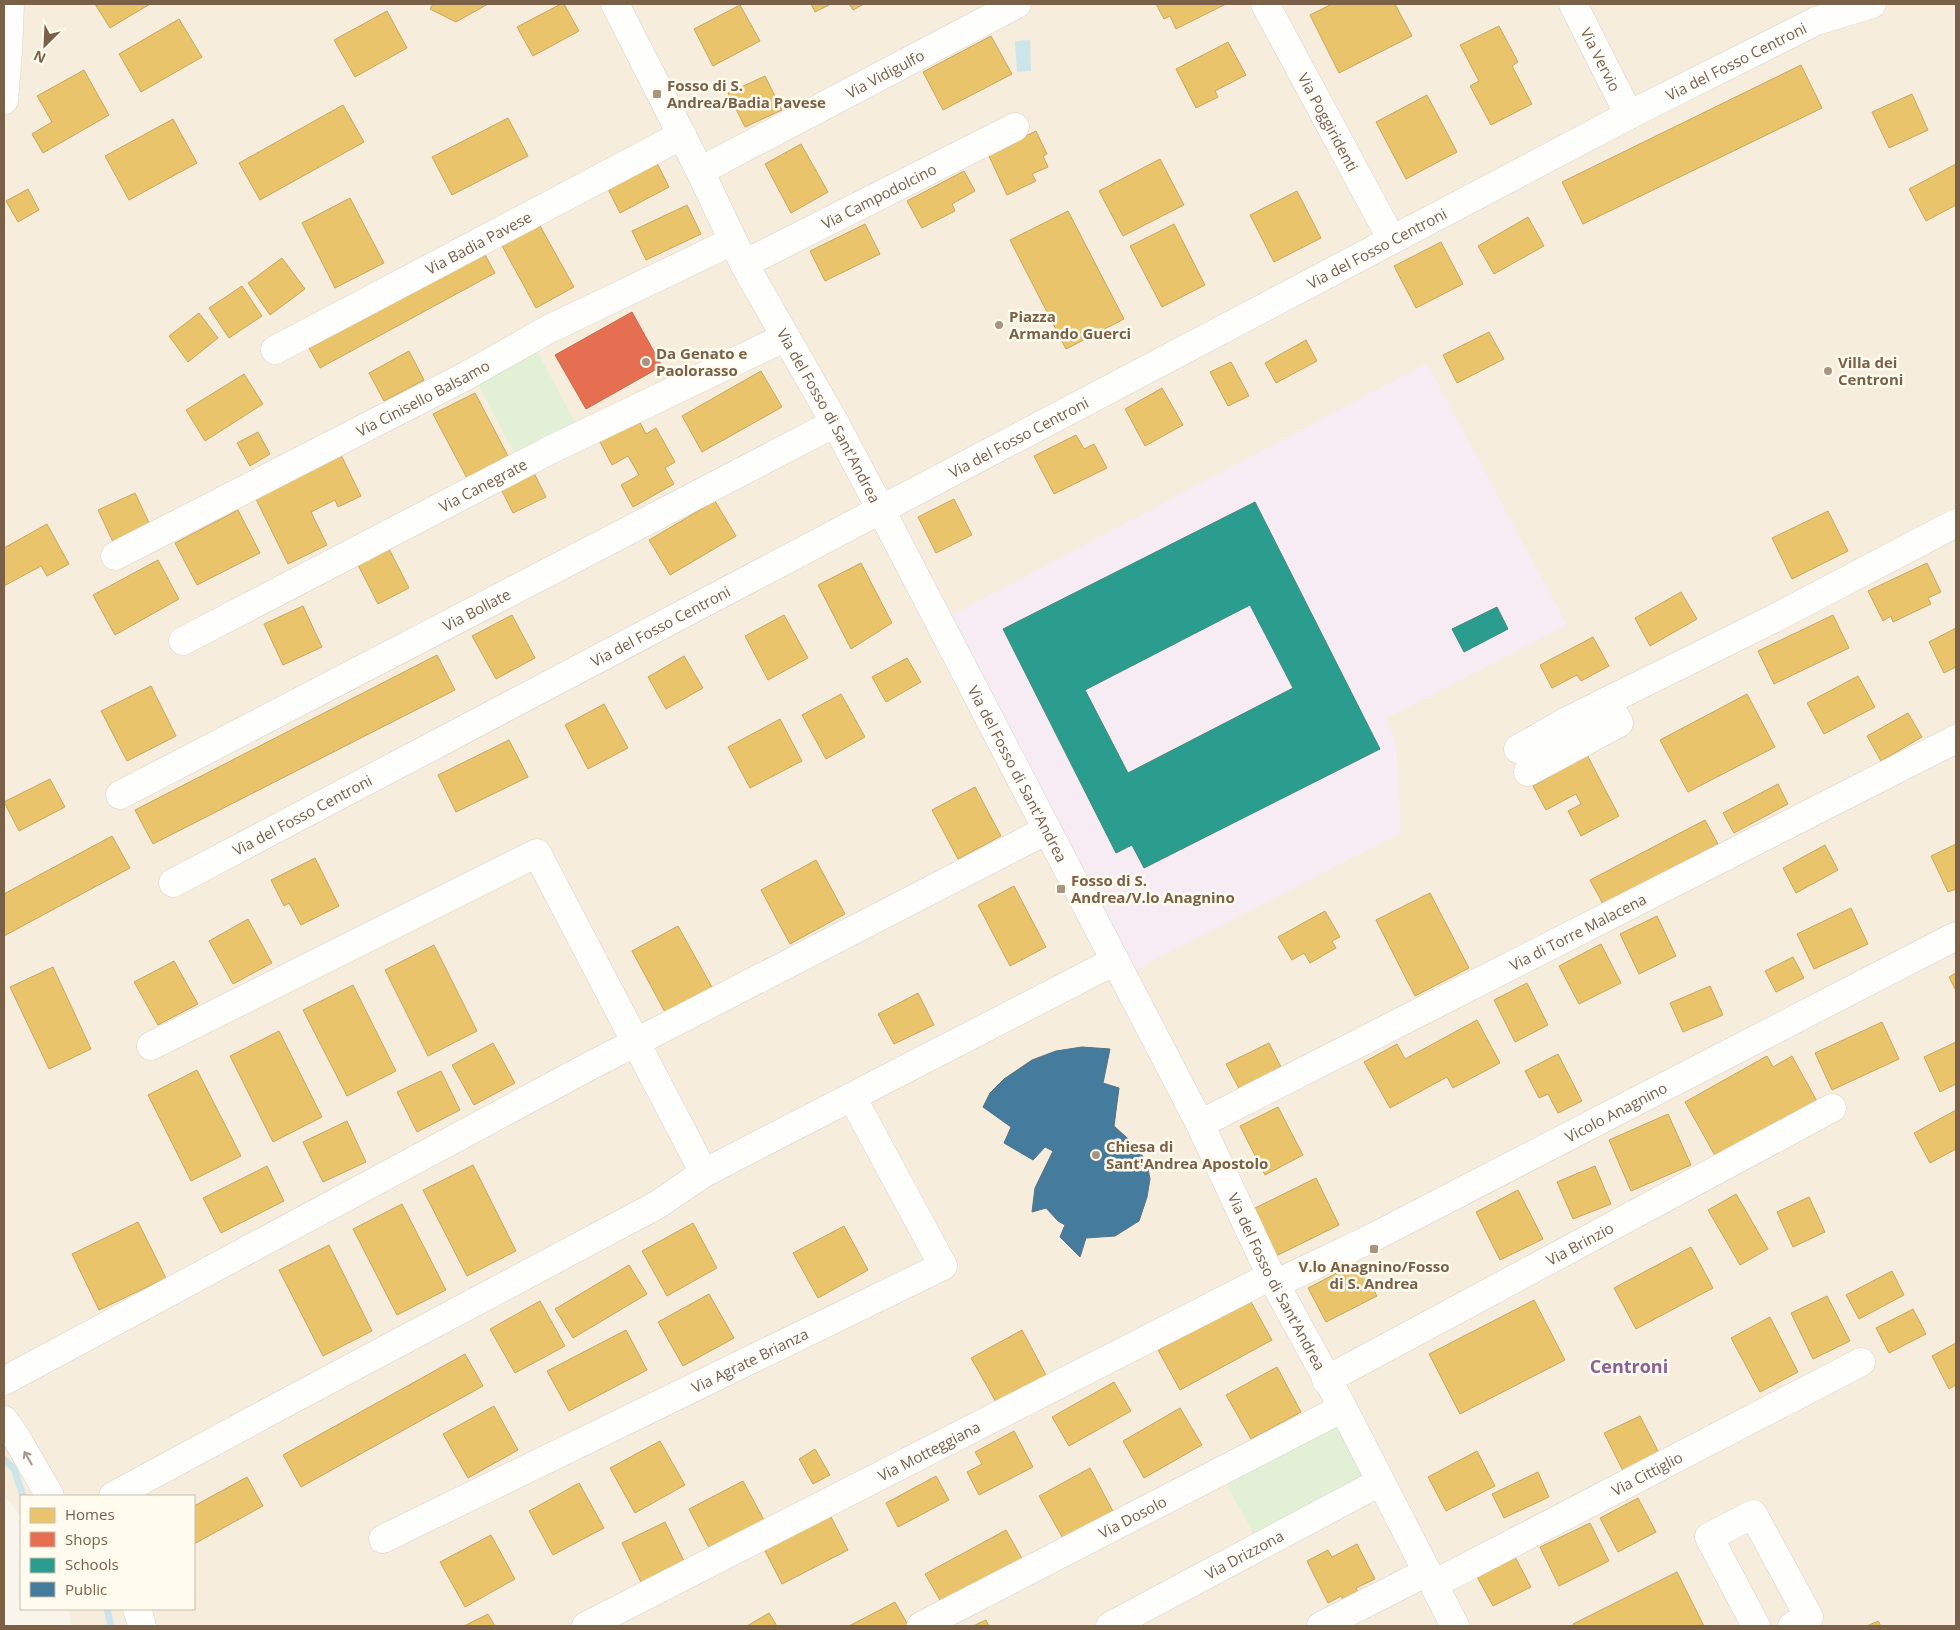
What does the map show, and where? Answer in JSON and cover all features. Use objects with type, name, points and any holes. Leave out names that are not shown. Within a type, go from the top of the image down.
[{"type":"street","points":[[4,100],[10,4]]},
{"type":"street","name":"Via del Fosso di Sant'Andrea","points":[[615,4],[700,170],[738,252],[835,423],[881,510],[1200,1124],[1273,1280],[1343,1408],[1455,1626]]},
{"type":"street","name":"Via Vidigulfo","points":[[700,170],[1017,4]]},
{"type":"street","name":"Via Poggiridenti","points":[[1265,4],[1392,240]]},
{"type":"street","name":"Via Vervio","points":[[1573,4],[1629,115]]},
{"type":"street","name":"Via del Fosso Centroni","points":[[172,882],[1629,115],[1816,21],[1872,4]]},
{"type":"street","name":"Via Campodolcino","points":[[738,252],[1015,127]]},
{"type":"street","name":"Via Badia Pavese","points":[[275,350],[682,135]]},
{"type":"street","name":"Via Cinisello Balsamo","points":[[115,556],[466,376],[547,330],[738,252]]},
{"type":"street","name":"Via Canegrate","points":[[183,641],[550,450],[786,337]]},
{"type":"street","name":"Via Bollate","points":[[120,795],[835,423]]},
{"type":"street","points":[[1523,760],[1607,701],[1956,523]]},
{"type":"street","name":"Via di Torre Malacena","points":[[1200,1124],[1956,739]]},
{"type":"street","points":[[4,1381],[636,1042],[1047,830]]},
{"type":"street","points":[[151,1046],[537,853],[704,1173]]},
{"type":"street","name":"Vicolo Anagnino","points":[[1273,1280],[1368,1240],[1956,936]]},
{"type":"street","points":[[115,1495],[657,1205],[704,1173],[1115,961]]},
{"type":"street","name":"Via Agrate Brianza","points":[[383,1539],[943,1266],[852,1097]]},
{"type":"street","name":"Via Brinzio","points":[[1326,1380],[1832,1108]]},
{"type":"street","name":"Via Motteggiana","points":[[586,1626],[1273,1280]]},
{"type":"street","name":"Via Cittiglio","points":[[1321,1626],[1430,1578],[1860,1362]]},
{"type":"street","name":"Via Dosolo","points":[[921,1626],[1343,1408]]},
{"type":"street","points":[[4,1420],[49,1495]]},
{"type":"street","name":"Via Drizzona","points":[[1110,1626],[1380,1482]]},
{"type":"street","points":[[1756,1626],[1709,1537],[1753,1514],[1809,1616],[1792,1626]]},
{"type":"street","points":[[137,1610],[142,1626]]},
{"type":"shaded area","points":[[8,4],[1956,4],[1956,1626],[71,1626],[69,1610],[195,1610],[195,1495],[20,1495],[20,1516],[4,1494],[4,96]]},
{"type":"shaded area","points":[[1427,363],[1567,625],[1386,719],[1397,744],[1401,833],[1133,971],[950,616]]},
{"type":"green space","points":[[535,347],[577,426],[517,458],[475,379]]},
{"type":"green space","points":[[1335,1409],[1374,1479],[1259,1543],[1220,1473]]},
{"type":"water","points":[[1030,40],[1031,71],[1017,72],[1015,41]]},
{"type":"building: Homes","points":[[95,4],[150,4],[110,28]]},
{"type":"building: Homes","points":[[433,4],[488,4],[456,22],[430,9]]},
{"type":"building: Homes","points":[[564,4],[579,31],[533,56],[517,27]]},
{"type":"building: Homes","points":[[811,4],[831,4],[815,12]]},
{"type":"building: Homes","points":[[849,4],[864,4],[853,10]]},
{"type":"building: Homes","points":[[1156,4],[1226,4],[1176,29],[1170,16],[1164,19]]},
{"type":"building: Homes","points":[[1332,4],[1395,4],[1412,36],[1339,73],[1310,15]]},
{"type":"building: Homes","points":[[740,5],[760,41],[713,66],[694,29]]},
{"type":"building: Homes","points":[[387,11],[407,48],[355,77],[334,40]]},
{"type":"building: Homes","points":[[179,19],[202,57],[141,92],[119,54]]},
{"type":"building: Homes","points":[[1499,26],[1518,62],[1512,66],[1532,104],[1491,125],[1470,86],[1479,81],[1460,45]]},
{"type":"building: Homes","points":[[991,36],[1012,74],[943,110],[923,72]]},
{"type":"building: Homes","points":[[1228,42],[1246,75],[1215,91],[1218,97],[1196,108],[1176,69]]},
{"type":"building: Homes","points":[[1801,65],[1822,108],[1583,224],[1562,182]]},
{"type":"building: Homes","points":[[84,70],[109,115],[43,153],[32,134],[52,122],[37,96]]},
{"type":"building: Homes","points":[[765,76],[782,110],[745,127],[728,93]]},
{"type":"building: Homes","points":[[1912,94],[1928,130],[1889,148],[1872,112]]},
{"type":"building: Homes","points":[[1427,95],[1457,152],[1406,179],[1376,122]]},
{"type":"building: Homes","points":[[343,105],[364,142],[260,200],[239,163]]},
{"type":"building: Homes","points":[[508,118],[528,156],[452,195],[432,157]]},
{"type":"building: Homes","points":[[173,119],[197,163],[129,200],[105,156]]},
{"type":"building: Homes","points":[[1036,131],[1047,154],[1043,156],[1048,167],[1032,174],[1036,181],[1007,195],[988,154]]},
{"type":"building: Homes","points":[[801,144],[828,192],[791,213],[765,164]]},
{"type":"building: Homes","points":[[1160,159],[1184,205],[1123,236],[1099,191]]},
{"type":"building: Homes","points":[[656,161],[669,187],[620,213],[607,187]]},
{"type":"building: Homes","points":[[1956,164],[1956,205],[1926,221],[1909,189]]},
{"type":"building: Homes","points":[[964,171],[975,191],[952,204],[955,211],[922,228],[907,201]]},
{"type":"building: Homes","points":[[28,189],[39,210],[18,222],[6,201]]},
{"type":"building: Homes","points":[[1297,191],[1321,238],[1274,262],[1250,215]]},
{"type":"building: Homes","points":[[350,198],[384,263],[335,288],[302,223]]},
{"type":"building: Homes","points":[[687,205],[701,234],[646,260],[632,231]]},
{"type":"building: Homes","points":[[1068,211],[1124,319],[1066,349],[1010,240]]},
{"type":"building: Homes","points":[[1528,217],[1544,246],[1494,274],[1478,246]]},
{"type":"building: Homes","points":[[539,224],[574,287],[536,308],[501,244]]},
{"type":"building: Homes","points":[[865,224],[880,254],[825,281],[810,251]]},
{"type":"building: Homes","points":[[1174,224],[1205,285],[1162,307],[1130,246]]},
{"type":"building: Homes","points":[[1441,242],[1463,284],[1416,308],[1394,266]]},
{"type":"building: Homes","points":[[484,253],[495,273],[320,368],[309,348]]},
{"type":"building: Homes","points":[[282,258],[305,289],[270,315],[248,283]]},
{"type":"building: Homes","points":[[242,286],[262,316],[229,338],[209,308]]},
{"type":"building: Homes","points":[[199,313],[218,338],[188,362],[169,336]]},
{"type":"building: Homes","points":[[1489,332],[1504,359],[1457,383],[1443,355]]},
{"type":"building: Homes","points":[[1306,340],[1317,361],[1276,383],[1265,363]]},
{"type":"building: Homes","points":[[409,351],[424,380],[384,401],[369,373]]},
{"type":"building: Homes","points":[[1231,362],[1249,396],[1228,406],[1210,372]]},
{"type":"building: Homes","points":[[761,371],[782,407],[702,452],[682,416]]},
{"type":"building: Homes","points":[[244,374],[263,404],[205,441],[186,410]]},
{"type":"building: Homes","points":[[1162,388],[1183,425],[1145,446],[1125,409]]},
{"type":"building: Homes","points":[[475,393],[508,456],[468,480],[433,414]]},
{"type":"building: Homes","points":[[638,419],[646,434],[656,428],[675,462],[665,468],[674,484],[633,507],[621,485],[639,475],[628,456],[612,465],[599,440]]},
{"type":"building: Homes","points":[[258,432],[270,454],[250,466],[237,443]]},
{"type":"building: Homes","points":[[1076,435],[1084,449],[1094,444],[1107,468],[1054,494],[1034,456]]},
{"type":"building: Homes","points":[[341,455],[361,496],[338,507],[335,500],[311,512],[327,545],[288,564],[255,497]]},
{"type":"building: Homes","points":[[533,471],[546,497],[513,513],[500,487]]},
{"type":"building: Homes","points":[[135,493],[151,527],[114,544],[98,510]]},
{"type":"building: Homes","points":[[954,499],[972,535],[936,553],[918,517]]},
{"type":"building: Homes","points":[[715,501],[736,536],[670,575],[649,540]]},
{"type":"building: Homes","points":[[238,510],[260,553],[197,585],[175,543]]},
{"type":"building: Homes","points":[[1828,511],[1848,551],[1792,579],[1772,538]]},
{"type":"building: Homes","points":[[47,524],[69,564],[47,576],[41,566],[4,586],[4,548]]},
{"type":"building: Homes","points":[[387,545],[409,588],[378,604],[356,561]]},
{"type":"building: Homes","points":[[158,560],[179,599],[115,635],[93,595]]},
{"type":"building: Homes","points":[[861,563],[892,623],[851,649],[818,585]]},
{"type":"building: Homes","points":[[1927,563],[1941,592],[1928,598],[1931,604],[1893,622],[1891,616],[1883,621],[1868,591]]},
{"type":"building: Homes","points":[[1681,592],[1697,619],[1650,646],[1635,618]]},
{"type":"building: Homes","points":[[303,606],[322,647],[283,665],[264,624]]},
{"type":"building: Homes","points":[[512,615],[535,658],[496,679],[472,636]]},
{"type":"building: Homes","points":[[784,615],[808,658],[768,680],[745,636]]},
{"type":"building: Homes","points":[[1833,615],[1849,648],[1774,684],[1758,651]]},
{"type":"building: Homes","points":[[1956,628],[1956,667],[1944,673],[1929,642]]},
{"type":"building: Homes","points":[[1593,637],[1609,666],[1581,681],[1577,675],[1552,688],[1540,665]]},
{"type":"building: Homes","points":[[437,655],[455,690],[153,844],[135,810]]},
{"type":"building: Homes","points":[[684,656],[703,688],[666,709],[648,677]]},
{"type":"building: Homes","points":[[907,658],[921,682],[886,702],[872,677]]},
{"type":"building: Homes","points":[[1858,676],[1875,707],[1824,734],[1807,703]]},
{"type":"building: Homes","points":[[151,686],[176,736],[127,761],[101,711]]},
{"type":"building: Homes","points":[[841,694],[865,737],[826,759],[802,715]]},
{"type":"building: Homes","points":[[1747,694],[1775,747],[1688,792],[1660,740]]},
{"type":"building: Homes","points":[[604,704],[628,748],[588,769],[565,725]]},
{"type":"building: Homes","points":[[1908,713],[1922,737],[1881,761],[1867,736]]},
{"type":"building: Homes","points":[[780,719],[802,761],[750,788],[728,747]]},
{"type":"building: Homes","points":[[509,740],[528,777],[456,812],[438,775]]},
{"type":"building: Homes","points":[[1585,751],[1619,816],[1581,836],[1568,811],[1581,804],[1576,794],[1546,810],[1533,786],[1549,777],[1546,771]]},
{"type":"building: Homes","points":[[50,779],[65,807],[19,831],[4,802]]},
{"type":"building: Homes","points":[[1778,784],[1788,804],[1734,833],[1723,813]]},
{"type":"building: Homes","points":[[975,787],[1001,836],[958,859],[932,810]]},
{"type":"building: Homes","points":[[1705,820],[1718,844],[1603,904],[1590,880]]},
{"type":"building: Homes","points":[[112,836],[130,868],[4,936],[4,894]]},
{"type":"building: Homes","points":[[1956,844],[1956,889],[1948,892],[1931,856]]},
{"type":"building: Homes","points":[[1825,845],[1838,870],[1796,893],[1783,868]]},
{"type":"building: Homes","points":[[315,858],[339,906],[301,925],[289,903],[284,906],[271,880]]},
{"type":"building: Homes","points":[[816,860],[845,914],[790,944],[761,890]]},
{"type":"building: Homes","points":[[1014,886],[1046,947],[1010,966],[978,905]]},
{"type":"building: Homes","points":[[1430,893],[1469,968],[1415,996],[1376,920]]},
{"type":"building: Homes","points":[[1851,908],[1868,944],[1814,969],[1797,934]]},
{"type":"building: Homes","points":[[1325,911],[1340,937],[1332,941],[1336,948],[1310,963],[1304,953],[1292,960],[1278,937]]},
{"type":"building: Homes","points":[[1657,916],[1676,956],[1639,974],[1620,934]]},
{"type":"building: Homes","points":[[248,919],[272,963],[233,984],[209,941]]},
{"type":"building: Homes","points":[[678,926],[713,989],[666,1014],[632,951]]},
{"type":"building: Homes","points":[[1601,944],[1621,983],[1579,1004],[1559,966]]},
{"type":"building: Homes","points":[[434,945],[477,1031],[428,1056],[385,970]]},
{"type":"building: Homes","points":[[1793,957],[1804,978],[1776,992],[1765,971]]},
{"type":"building: Homes","points":[[174,961],[198,1004],[158,1025],[134,982]]},
{"type":"building: Homes","points":[[53,967],[91,1049],[49,1069],[10,987]]},
{"type":"building: Homes","points":[[1956,973],[1956,991],[1949,977]]},
{"type":"building: Homes","points":[[1527,983],[1548,1025],[1515,1042],[1494,1000]]},
{"type":"building: Homes","points":[[353,985],[396,1071],[347,1096],[303,1010]]},
{"type":"building: Homes","points":[[1710,986],[1723,1015],[1683,1032],[1670,1003]]},
{"type":"building: Homes","points":[[918,993],[934,1025],[894,1044],[878,1014]]},
{"type":"building: Homes","points":[[1477,1020],[1500,1063],[1453,1088],[1447,1077],[1390,1108],[1364,1062],[1397,1044],[1405,1059]]},
{"type":"building: Homes","points":[[1882,1022],[1899,1059],[1832,1090],[1815,1053]]},
{"type":"building: Homes","points":[[279,1031],[322,1117],[273,1142],[230,1056]]},
{"type":"building: Homes","points":[[1956,1042],[1956,1084],[1940,1092],[1924,1057]]},
{"type":"building: Homes","points":[[493,1043],[515,1083],[474,1105],[452,1065]]},
{"type":"building: Homes","points":[[1269,1043],[1284,1073],[1242,1094],[1226,1064]]},
{"type":"building: Homes","points":[[1558,1054],[1582,1101],[1558,1113],[1548,1094],[1539,1098],[1525,1071]]},
{"type":"building: Homes","points":[[1767,1056],[1773,1067],[1792,1056],[1818,1103],[1717,1159],[1685,1102]]},
{"type":"building: Homes","points":[[197,1070],[241,1156],[191,1181],[148,1095]]},
{"type":"building: Homes","points":[[441,1071],[460,1110],[417,1132],[397,1092]]},
{"type":"building: Homes","points":[[1278,1107],[1303,1155],[1265,1175],[1240,1126]]},
{"type":"building: Homes","points":[[1956,1110],[1956,1149],[1930,1163],[1914,1133]]},
{"type":"building: Homes","points":[[1668,1114],[1691,1165],[1631,1191],[1609,1140]]},
{"type":"building: Homes","points":[[347,1121],[366,1162],[323,1182],[303,1142]]},
{"type":"building: Homes","points":[[473,1165],[516,1251],[467,1276],[423,1190]]},
{"type":"building: Homes","points":[[267,1166],[284,1201],[221,1233],[203,1198]]},
{"type":"building: Homes","points":[[1595,1166],[1611,1204],[1573,1219],[1557,1182]]},
{"type":"building: Homes","points":[[1316,1178],[1339,1225],[1274,1257],[1251,1210]]},
{"type":"building: Homes","points":[[1518,1190],[1543,1239],[1500,1260],[1476,1212]]},
{"type":"building: Homes","points":[[1736,1194],[1768,1249],[1740,1265],[1708,1210]]},
{"type":"building: Homes","points":[[1809,1197],[1825,1232],[1793,1247],[1777,1212]]},
{"type":"building: Homes","points":[[402,1204],[446,1290],[397,1315],[353,1229]]},
{"type":"building: Homes","points":[[138,1222],[166,1278],[99,1310],[72,1254]]},
{"type":"building: Homes","points":[[693,1223],[717,1268],[667,1296],[642,1251]]},
{"type":"building: Homes","points":[[844,1226],[868,1270],[818,1298],[793,1253]]},
{"type":"building: Homes","points":[[329,1245],[372,1331],[323,1356],[279,1270]]},
{"type":"building: Homes","points":[[1691,1247],[1713,1288],[1636,1329],[1614,1288]]},
{"type":"building: Homes","points":[[1358,1262],[1377,1296],[1326,1322],[1308,1288]]},
{"type":"building: Homes","points":[[629,1265],[647,1294],[573,1338],[555,1309]]},
{"type":"building: Homes","points":[[1892,1271],[1904,1295],[1859,1319],[1846,1295]]},
{"type":"building: Homes","points":[[709,1294],[734,1338],[683,1366],[658,1322]]},
{"type":"building: Homes","points":[[1827,1296],[1850,1341],[1813,1359],[1791,1313]]},
{"type":"building: Homes","points":[[1250,1300],[1272,1340],[1180,1390],[1158,1350]]},
{"type":"building: Homes","points":[[1534,1300],[1565,1360],[1460,1414],[1429,1354]]},
{"type":"building: Homes","points":[[540,1301],[565,1346],[515,1373],[490,1329]]},
{"type":"building: Homes","points":[[1913,1309],[1926,1334],[1889,1353],[1876,1328]]},
{"type":"building: Homes","points":[[1770,1317],[1798,1372],[1760,1392],[1731,1338]]},
{"type":"building: Homes","points":[[626,1330],[647,1370],[569,1411],[547,1371]]},
{"type":"building: Homes","points":[[1022,1330],[1046,1375],[996,1402],[971,1358]]},
{"type":"building: Homes","points":[[1956,1343],[1956,1385],[1949,1389],[1932,1356]]},
{"type":"building: Homes","points":[[465,1354],[483,1386],[301,1487],[283,1455]]},
{"type":"building: Homes","points":[[1277,1367],[1301,1412],[1251,1439],[1226,1395]]},
{"type":"building: Homes","points":[[1114,1382],[1131,1411],[1069,1446],[1052,1417]]},
{"type":"building: Homes","points":[[494,1406],[518,1450],[468,1478],[443,1434]]},
{"type":"building: Homes","points":[[1180,1408],[1202,1445],[1144,1478],[1123,1441]]},
{"type":"building: Homes","points":[[1640,1416],[1660,1455],[1624,1473],[1604,1433]]},
{"type":"building: Homes","points":[[1014,1431],[1033,1467],[979,1495],[967,1472],[982,1464],[975,1452]]},
{"type":"building: Homes","points":[[660,1441],[685,1485],[635,1513],[610,1468]]},
{"type":"building: Homes","points":[[815,1449],[830,1475],[813,1484],[799,1459]]},
{"type":"building: Homes","points":[[1477,1451],[1495,1486],[1446,1511],[1428,1477]]},
{"type":"building: Homes","points":[[1090,1468],[1114,1513],[1064,1540],[1039,1496]]},
{"type":"building: Homes","points":[[1538,1472],[1549,1497],[1504,1518],[1492,1494]]},
{"type":"building: Homes","points":[[936,1476],[949,1500],[898,1527],[886,1503]]},
{"type":"building: Homes","points":[[247,1477],[263,1506],[195,1543],[195,1505]]},
{"type":"building: Homes","points":[[743,1481],[764,1520],[709,1548],[689,1509]]},
{"type":"building: Homes","points":[[579,1483],[604,1528],[553,1555],[529,1511]]},
{"type":"building: Homes","points":[[1638,1498],[1656,1532],[1618,1552],[1600,1518]]},
{"type":"building: Homes","points":[[830,1515],[848,1550],[782,1584],[764,1549]]},
{"type":"building: Homes","points":[[665,1522],[685,1563],[642,1584],[622,1543]]},
{"type":"building: Homes","points":[[1590,1523],[1609,1561],[1559,1586],[1540,1547]]},
{"type":"building: Homes","points":[[1006,1530],[1025,1564],[944,1607],[925,1574]]},
{"type":"building: Homes","points":[[491,1535],[515,1579],[465,1607],[440,1562]]},
{"type":"building: Homes","points":[[1357,1544],[1375,1579],[1356,1588],[1360,1596],[1345,1604],[1341,1596],[1328,1603],[1307,1561],[1328,1550],[1332,1557]]},
{"type":"building: Homes","points":[[1513,1553],[1531,1587],[1493,1606],[1475,1573]]},
{"type":"building: Homes","points":[[1677,1572],[1704,1626],[1574,1626],[1573,1624]]},
{"type":"building: Homes","points":[[895,1602],[908,1625],[849,1626]]},
{"type":"building: Homes","points":[[769,1613],[777,1626],[747,1626]]},
{"type":"building: Homes","points":[[488,1614],[495,1626],[464,1626]]},
{"type":"building: Homes","points":[[986,1620],[989,1626],[973,1626]]},
{"type":"building: Homes","points":[[1878,1621],[1881,1626],[1867,1626]]},
{"type":"building: Shops","points":[[632,312],[662,366],[586,409],[555,355]]},
{"type":"building: Schools","points":[[1255,502],[1380,749],[1144,868],[1132,845],[1116,853],[1003,629]],"holes":[[[1250,605],[1293,688],[1128,773],[1085,690]]]},
{"type":"building: Schools","points":[[1497,607],[1508,629],[1464,652],[1452,629]]},
{"type":"building: Public","name":"Chiesa di Sant'Andrea Apostolo","points":[[1082,1047],[1110,1049],[1103,1083],[1119,1088],[1114,1126],[1138,1148],[1147,1164],[1150,1179],[1147,1197],[1139,1221],[1115,1236],[1086,1238],[1080,1257],[1060,1237],[1065,1225],[1058,1221],[1046,1208],[1032,1212],[1035,1188],[1053,1151],[1045,1147],[1033,1160],[1004,1143],[1011,1127],[983,1107],[990,1093],[1004,1079],[1032,1060],[1056,1051]]},
{"type":"waterway","points":[[4,1459],[14,1469],[23,1495]]},
{"type":"waterway","points":[[107,1610],[111,1626]]},
{"type":"place","name":"Fosso di S. Andrea/Badia Pavese","points":[[657,94]]},
{"type":"place","name":"Piazza Armando Guerci","points":[[999,325]]},
{"type":"place","name":"Da Genato e Paolorasso","points":[[646,362]]},
{"type":"place","name":"Villa dei Centroni","points":[[1828,371]]},
{"type":"place","name":"Fosso di S. Andrea/V.lo Anagnino","points":[[1061,889]]},
{"type":"place","name":"Chiesa di Sant'Andrea Apostolo","points":[[1096,1155]]},
{"type":"place","name":"V.lo Anagnino/Fosso di S. Andrea","points":[[1374,1249]]},
{"type":"district","name":"Centroni","points":[[1629,1366]]}]
